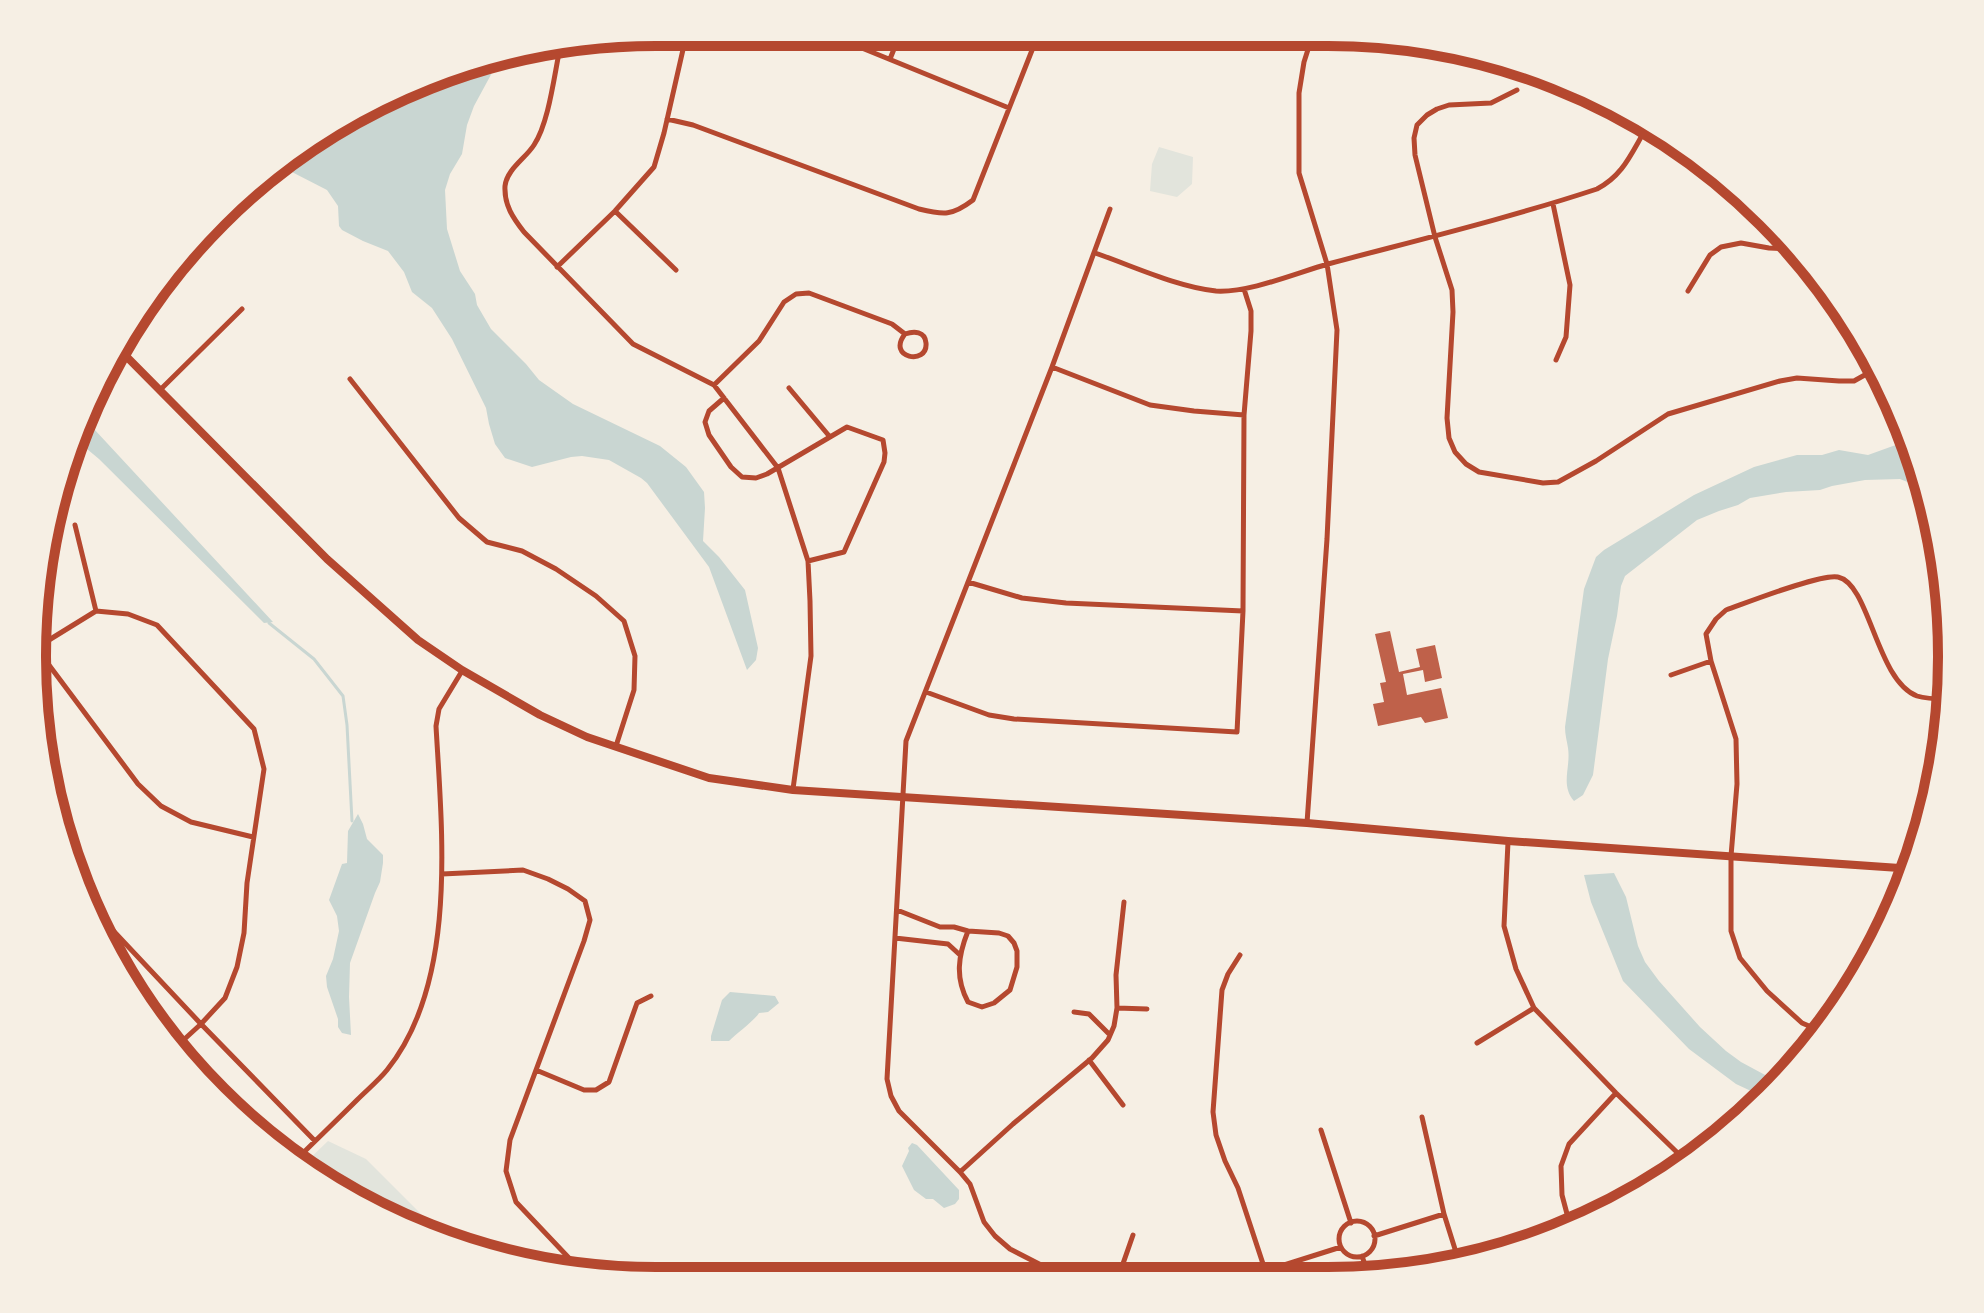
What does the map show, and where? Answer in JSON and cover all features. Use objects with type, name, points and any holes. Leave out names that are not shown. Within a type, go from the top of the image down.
[{"type":"main road","points":[[126,356],[327,559],[418,640],[462,670],[566,728],[709,778],[793,790],[1307,823],[1508,841],[1900,868]]},
{"type":"street","points":[[557,267],[615,211],[654,167],[684,46]]},
{"type":"street","points":[[858,46],[1009,108]]},
{"type":"street","points":[[890,59],[895,46]]},
{"type":"street","points":[[667,119],[693,125],[941,215],[958,211],[973,200],[1034,46]]},
{"type":"street","points":[[1307,823],[1327,539],[1337,330],[1327,264],[1299,173],[1299,93],[1309,46]]},
{"type":"street","points":[[559,54],[545,117],[534,144],[510,172],[505,184],[507,202],[512,217],[633,344],[714,385],[778,468],[808,561],[811,656],[793,790]]},
{"type":"street","points":[[1517,90],[1491,103],[1449,105],[1437,109],[1417,125],[1414,138],[1415,155],[1435,237],[1452,290],[1447,418],[1449,438],[1455,452],[1466,464],[1479,472],[1543,483],[1558,482],[1668,414],[1780,381],[1797,378],[1854,381],[1868,373]]},
{"type":"street","points":[[1095,253],[1185,285],[1219,291],[1244,289],[1553,204],[1597,189],[1619,173],[1643,134]]},
{"type":"street","points":[[1553,204],[1570,285],[1566,337],[1556,360]]},
{"type":"street","points":[[1045,1267],[1010,1249],[995,1236],[984,1222],[970,1184],[899,1111],[889,1088],[887,1079],[906,741],[1052,367],[1110,209]]},
{"type":"street","points":[[615,211],[676,270]]},
{"type":"street","points":[[1688,291],[1710,255],[1721,247],[1741,243],[1781,248]]},
{"type":"street","points":[[926,692],[989,715],[1014,719],[1237,732],[1243,611],[1244,415],[1251,311],[1244,289]]},
{"type":"street","points":[[714,385],[759,341],[784,302],[796,294],[809,293],[892,324],[905,334]]},
{"type":"street","points":[[160,390],[242,309]]},
{"type":"street","points":[[918,333],[923,337],[926,343],[921,355],[908,356],[903,352],[900,346],[905,334],[918,333]]},
{"type":"street","points":[[1052,367],[1150,405],[1244,415]]},
{"type":"street","points":[[350,379],[459,518],[487,542],[522,551],[556,569],[596,596],[624,621],[635,656],[634,690],[616,747]]},
{"type":"street","points":[[789,388],[830,437]]},
{"type":"street","points":[[724,398],[709,411],[705,422],[709,435],[731,467],[742,477],[756,478],[778,468],[847,427],[883,440],[884,462],[844,552],[808,561]]},
{"type":"street","points":[[75,525],[96,611]]},
{"type":"street","points":[[1812,1027],[1802,1023],[1767,991],[1740,958],[1731,931],[1736,739],[1711,661],[1706,634],[1726,610],[1822,578],[1839,577],[1853,587],[1889,667],[1899,682],[1920,697],[1937,698]]},
{"type":"street","points":[[968,582],[1022,598],[1066,603],[1243,611]]},
{"type":"street","points":[[46,642],[96,611],[128,614],[157,625],[254,729],[264,769],[237,967],[225,998],[183,1041]]},
{"type":"street","points":[[1671,675],[1711,661]]},
{"type":"street","points":[[46,662],[138,784],[161,806],[191,822],[253,837]]},
{"type":"street","points":[[302,1154],[387,1070],[410,1034],[430,981],[442,874],[436,726],[439,709],[462,670]]},
{"type":"street","points":[[1508,841],[1504,926],[1516,969],[1534,1008],[1680,1155]]},
{"type":"street","points":[[442,874],[523,870],[548,879],[585,901],[590,920],[584,941],[510,1140],[506,1171],[516,1202],[572,1261]]},
{"type":"street","points":[[960,1172],[1108,1040],[1117,1008],[1116,975],[1124,902]]},
{"type":"street","points":[[897,910],[940,927],[1008,936],[1017,951],[1017,967],[1010,990],[994,1003],[982,1007],[968,1002],[961,989],[960,955],[968,931]]},
{"type":"street","points":[[108,925],[315,1141]]},
{"type":"street","points":[[895,938],[948,944],[960,955]]},
{"type":"street","points":[[1240,955],[1222,990],[1213,1112],[1216,1135],[1265,1267]]},
{"type":"street","points":[[536,1070],[584,1090],[596,1090],[609,1082],[637,1003],[651,996]]},
{"type":"street","points":[[1117,1008],[1147,1009]]},
{"type":"street","points":[[1477,1043],[1534,1008]]},
{"type":"street","points":[[1074,1012],[1089,1014],[1110,1035]]},
{"type":"street","points":[[1089,1060],[1123,1105]]},
{"type":"street","points":[[1568,1218],[1562,1195],[1561,1166],[1569,1144],[1616,1093]]},
{"type":"street","points":[[1422,1117],[1456,1253]]},
{"type":"street","points":[[1321,1130],[1351,1223]]},
{"type":"street","points":[[1374,1236],[1444,1214]]},
{"type":"street","points":[[1356,1221],[1371,1228],[1374,1236],[1374,1244],[1362,1256],[1346,1253],[1339,1238],[1341,1230],[1356,1221]]},
{"type":"street","points":[[1122,1267],[1133,1235]]},
{"type":"street","points":[[1278,1267],[1341,1247]]},
{"type":"street","points":[[1362,1256],[1365,1266]]},
{"type":"shaded area","points":[[495,68],[474,106],[462,154],[445,190],[447,229],[460,271],[491,329],[539,380],[573,404],[660,446],[686,467],[704,492],[703,541],[745,590],[758,648],[756,660],[747,670],[709,567],[647,483],[609,460],[571,457],[532,467],[505,458],[495,444],[486,408],[452,339],[432,308],[412,292],[404,272],[388,251],[342,230],[338,206],[327,190],[288,170],[317,149],[386,109],[460,78]]},
{"type":"shaded area","points":[[1159,147],[1193,157],[1192,184],[1177,197],[1150,191],[1152,164]]},
{"type":"shaded area","points":[[91,427],[273,622],[264,623],[83,446]]},
{"type":"shaded area","points":[[1900,444],[1914,487],[1900,479],[1865,480],[1820,490],[1750,498],[1697,520],[1625,576],[1608,659],[1593,775],[1583,795],[1574,801],[1567,782],[1569,755],[1565,727],[1584,589],[1596,557],[1694,495],[1754,467],[1797,455],[1822,455],[1839,450],[1868,455]]},
{"type":"shaded area","points":[[358,814],[367,839],[383,855],[383,863],[380,882],[350,963],[351,1035],[342,1033],[338,1027],[326,976],[339,931],[337,916],[329,900],[342,864],[347,863],[348,831]]},
{"type":"shaded area","points":[[1614,873],[1626,897],[1645,962],[1700,1027],[1741,1062],[1769,1077],[1754,1092],[1736,1084],[1689,1049],[1623,981],[1591,902],[1584,875]]},
{"type":"shaded area","points":[[730,992],[775,996],[779,1003],[768,1012],[759,1013],[729,1041],[711,1041],[722,1000]]},
{"type":"shaded area","points":[[328,1141],[366,1159],[431,1224],[386,1204],[310,1159]]},
{"type":"shaded area","points":[[912,1143],[959,1190],[959,1199],[955,1204],[944,1208],[914,1190],[902,1166]]},
{"type":"building","points":[[1390,631],[1399,672],[1420,667],[1416,649],[1435,645],[1442,678],[1425,682],[1423,670],[1403,674],[1407,695],[1441,688],[1448,718],[1425,723],[1421,717],[1378,726],[1373,704],[1384,702],[1380,683],[1386,682],[1375,634]]},
{"type":"waterway","points":[[269,623],[314,659],[343,696],[352,821]]}]
